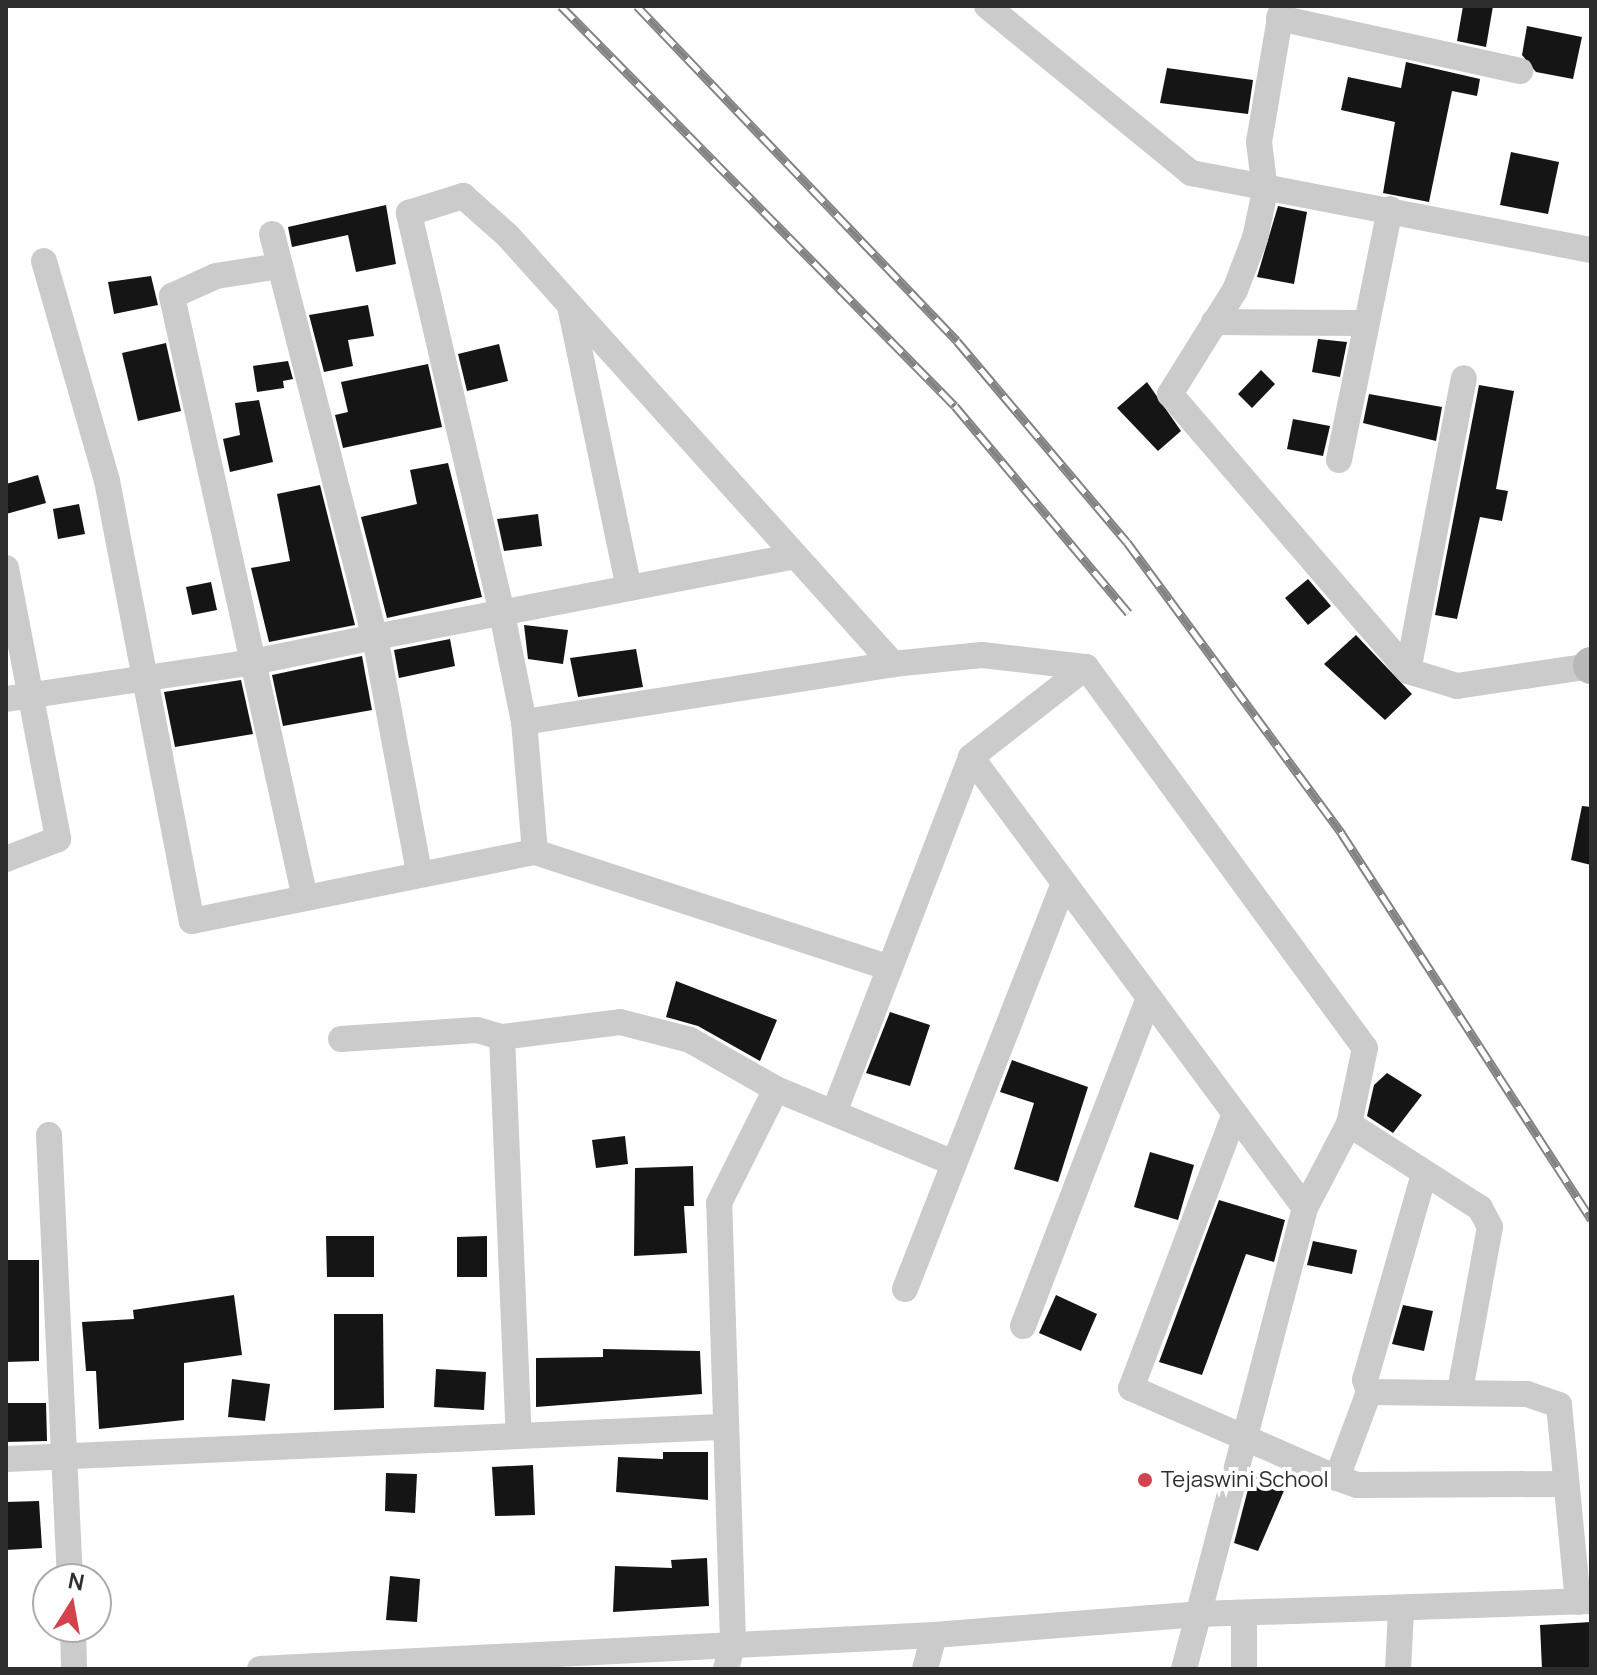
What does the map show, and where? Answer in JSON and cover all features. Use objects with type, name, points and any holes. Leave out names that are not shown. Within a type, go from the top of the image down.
[{"type":"street","points":[[987,6],[1191,173],[1265,191],[1390,209],[1591,250]]},
{"type":"street","points":[[1520,71],[1280,12],[1259,142],[1265,191],[1245,265],[1170,394],[1408,671],[1457,686],[1591,666]]},
{"type":"street","points":[[535,852],[524,722],[501,609],[409,213],[463,196],[570,305],[893,664]]},
{"type":"street","points":[[1339,460],[1363,323],[1390,209]]},
{"type":"street","points":[[272,234],[375,637],[419,873]]},
{"type":"street","points":[[44,261],[107,481],[192,921],[535,852],[889,968]]},
{"type":"street","points":[[280,266],[216,276],[172,296],[305,898]]},
{"type":"street","points":[[570,305],[629,588]]},
{"type":"street","points":[[1214,322],[1363,323]]},
{"type":"street","points":[[1408,671],[1464,378]]},
{"type":"street","points":[[6,699],[253,662],[501,609],[794,556]]},
{"type":"street","points":[[6,568],[34,696],[58,839],[6,859]]},
{"type":"street","points":[[524,722],[893,664],[982,655],[1086,667],[1365,1048],[1349,1124],[1305,1208],[1239,1440],[1184,1669]]},
{"type":"street","points":[[835,1110],[971,757],[1086,667]]},
{"type":"street","points":[[971,757],[1147,1003],[1305,1208]]},
{"type":"street","points":[[905,1289],[1063,886]]},
{"type":"street","points":[[1023,1326],[1147,1003]]},
{"type":"street","points":[[341,1039],[477,1030],[502,1037],[620,1022],[690,1040],[776,1089],[835,1110],[954,1163]]},
{"type":"street","points":[[502,1037],[519,1435]]},
{"type":"street","points":[[726,1669],[733,1642],[720,1427],[719,1203],[776,1089]]},
{"type":"street","points":[[1234,1116],[1131,1388],[1239,1440],[1357,1485],[1566,1484]]},
{"type":"street","points":[[1349,1124],[1423,1178],[1480,1208],[1490,1227],[1460,1390]]},
{"type":"street","points":[[49,1135],[69,1563]]},
{"type":"street","points":[[1337,1478],[1369,1392],[1365,1380],[1423,1178]]},
{"type":"street","points":[[260,1669],[733,1642],[934,1635],[1199,1614],[1401,1611],[1584,1602],[1566,1484],[1559,1405],[1460,1390],[1369,1392]]},
{"type":"street","points":[[6,1459],[720,1427]]},
{"type":"street","points":[[1398,1669],[1401,1611]]},
{"type":"street","points":[[1244,1613],[1244,1669]]},
{"type":"street","points":[[925,1669],[934,1635]]},
{"type":"street","points":[[73,1643],[74,1669]]},
{"type":"building","points":[[1463,6],[1493,6],[1486,47],[1457,41]]},
{"type":"building","points":[[1527,26],[1582,37],[1573,79],[1536,72],[1522,55]]},
{"type":"building","points":[[1406,62],[1480,79],[1477,96],[1452,91],[1429,202],[1383,193],[1395,122],[1341,110],[1348,77],[1401,88]]},
{"type":"building","points":[[1167,68],[1253,80],[1248,114],[1160,103]]},
{"type":"building","points":[[1511,152],[1559,162],[1548,214],[1500,205]]},
{"type":"building","points":[[386,205],[396,264],[356,272],[348,235],[292,247],[288,227]]},
{"type":"building","points":[[1278,206],[1307,212],[1294,284],[1257,277]]},
{"type":"building","points":[[151,276],[158,305],[114,314],[108,282]]},
{"type":"building","points":[[368,305],[374,336],[348,340],[353,366],[324,372],[309,315]]},
{"type":"building","points":[[1318,339],[1347,342],[1340,377],[1312,372]]},
{"type":"building","points":[[166,343],[181,411],[138,421],[122,353]]},
{"type":"building","points":[[499,344],[508,381],[467,391],[458,354]]},
{"type":"building","points":[[288,361],[293,379],[283,381],[284,388],[257,392],[253,366]]},
{"type":"building","points":[[428,364],[442,427],[343,448],[335,415],[348,412],[341,382]]},
{"type":"building","points":[[1261,370],[1275,384],[1252,408],[1238,394]]},
{"type":"building","points":[[1147,382],[1181,431],[1158,451],[1117,408]]},
{"type":"building","points":[[1479,385],[1514,391],[1496,489],[1508,491],[1502,521],[1480,517],[1457,619],[1435,615]]},
{"type":"building","points":[[1369,394],[1442,407],[1436,441],[1363,423]]},
{"type":"building","points":[[259,400],[273,462],[230,472],[223,439],[240,435],[235,403]]},
{"type":"building","points":[[1293,419],[1330,426],[1323,456],[1287,449]]},
{"type":"building","points":[[448,463],[482,597],[387,618],[361,517],[417,504],[410,470]]},
{"type":"building","points":[[38,475],[46,503],[6,514],[6,484]]},
{"type":"building","points":[[320,485],[355,625],[269,642],[251,568],[290,561],[277,494]]},
{"type":"building","points":[[79,504],[85,534],[58,539],[53,509]]},
{"type":"building","points":[[538,514],[542,546],[504,551],[497,519]]},
{"type":"building","points":[[1308,579],[1331,606],[1308,625],[1285,598]]},
{"type":"building","points":[[211,582],[217,610],[192,615],[186,587]]},
{"type":"building","points":[[524,625],[568,630],[563,664],[528,659]]},
{"type":"building","points":[[1356,635],[1412,694],[1385,720],[1324,664]]},
{"type":"building","points":[[450,639],[455,666],[399,678],[394,650]]},
{"type":"building","points":[[636,649],[643,687],[578,697],[570,658]]},
{"type":"building","points":[[362,656],[372,710],[283,726],[272,675]]},
{"type":"building","points":[[241,680],[253,734],[175,747],[164,692]]},
{"type":"building","points":[[1582,806],[1591,807],[1591,865],[1571,860]]},
{"type":"building","points":[[676,981],[777,1020],[760,1061],[698,1026],[666,1017]]},
{"type":"building","points":[[890,1012],[930,1025],[910,1086],[866,1073]]},
{"type":"building","points":[[1012,1060],[1088,1087],[1058,1182],[1014,1169],[1034,1103],[1000,1092]]},
{"type":"building","points":[[1387,1073],[1422,1095],[1393,1133],[1367,1116],[1374,1085]]},
{"type":"building","points":[[625,1136],[628,1164],[596,1168],[592,1140]]},
{"type":"building","points":[[1150,1152],[1194,1165],[1178,1220],[1134,1207]]},
{"type":"building","points":[[693,1166],[694,1206],[684,1206],[687,1253],[634,1256],[635,1168]]},
{"type":"building","points":[[1219,1200],[1285,1220],[1274,1262],[1246,1254],[1202,1375],[1159,1362]]},
{"type":"building","points":[[326,1236],[374,1236],[374,1277],[327,1277]]},
{"type":"building","points":[[487,1236],[487,1277],[457,1277],[457,1237]]},
{"type":"building","points":[[1313,1241],[1357,1250],[1352,1274],[1307,1265]]},
{"type":"building","points":[[6,1260],[39,1260],[39,1361],[6,1362]]},
{"type":"building","points":[[234,1295],[242,1355],[184,1363],[184,1420],[99,1429],[96,1371],[86,1371],[82,1322],[134,1319],[133,1310]]},
{"type":"building","points":[[1056,1295],[1097,1314],[1081,1351],[1039,1333]]},
{"type":"building","points":[[1403,1305],[1433,1311],[1424,1351],[1392,1344]]},
{"type":"building","points":[[334,1314],[383,1314],[384,1408],[334,1410]]},
{"type":"building","points":[[603,1349],[700,1351],[702,1394],[536,1407],[536,1358],[603,1357]]},
{"type":"building","points":[[436,1369],[486,1372],[484,1410],[434,1407]]},
{"type":"building","points":[[232,1379],[270,1384],[265,1421],[228,1417]]},
{"type":"building","points":[[6,1403],[46,1403],[47,1441],[6,1442]]},
{"type":"building","points":[[663,1452],[708,1452],[708,1500],[616,1492],[618,1457],[663,1459]]},
{"type":"building","points":[[533,1465],[535,1515],[495,1516],[492,1467]]},
{"type":"building","points":[[386,1473],[417,1474],[415,1513],[385,1511]]},
{"type":"building","points":[[1252,1474],[1286,1486],[1258,1551],[1234,1543]]},
{"type":"building","points":[[39,1501],[42,1548],[6,1550],[6,1502]]},
{"type":"building","points":[[707,1558],[709,1606],[613,1612],[615,1566],[672,1568],[671,1560]]},
{"type":"building","points":[[390,1576],[420,1579],[417,1622],[386,1620]]},
{"type":"building","points":[[1591,1622],[1591,1669],[1542,1669],[1540,1625]]},
{"type":"railway","points":[[561,6],[955,406],[1129,613]]},
{"type":"railway","points":[[637,6],[957,341],[1127,542],[1342,834],[1591,1219]]},
{"type":"place","name":"Tejaswini School","points":[[1145,1480]]}]
